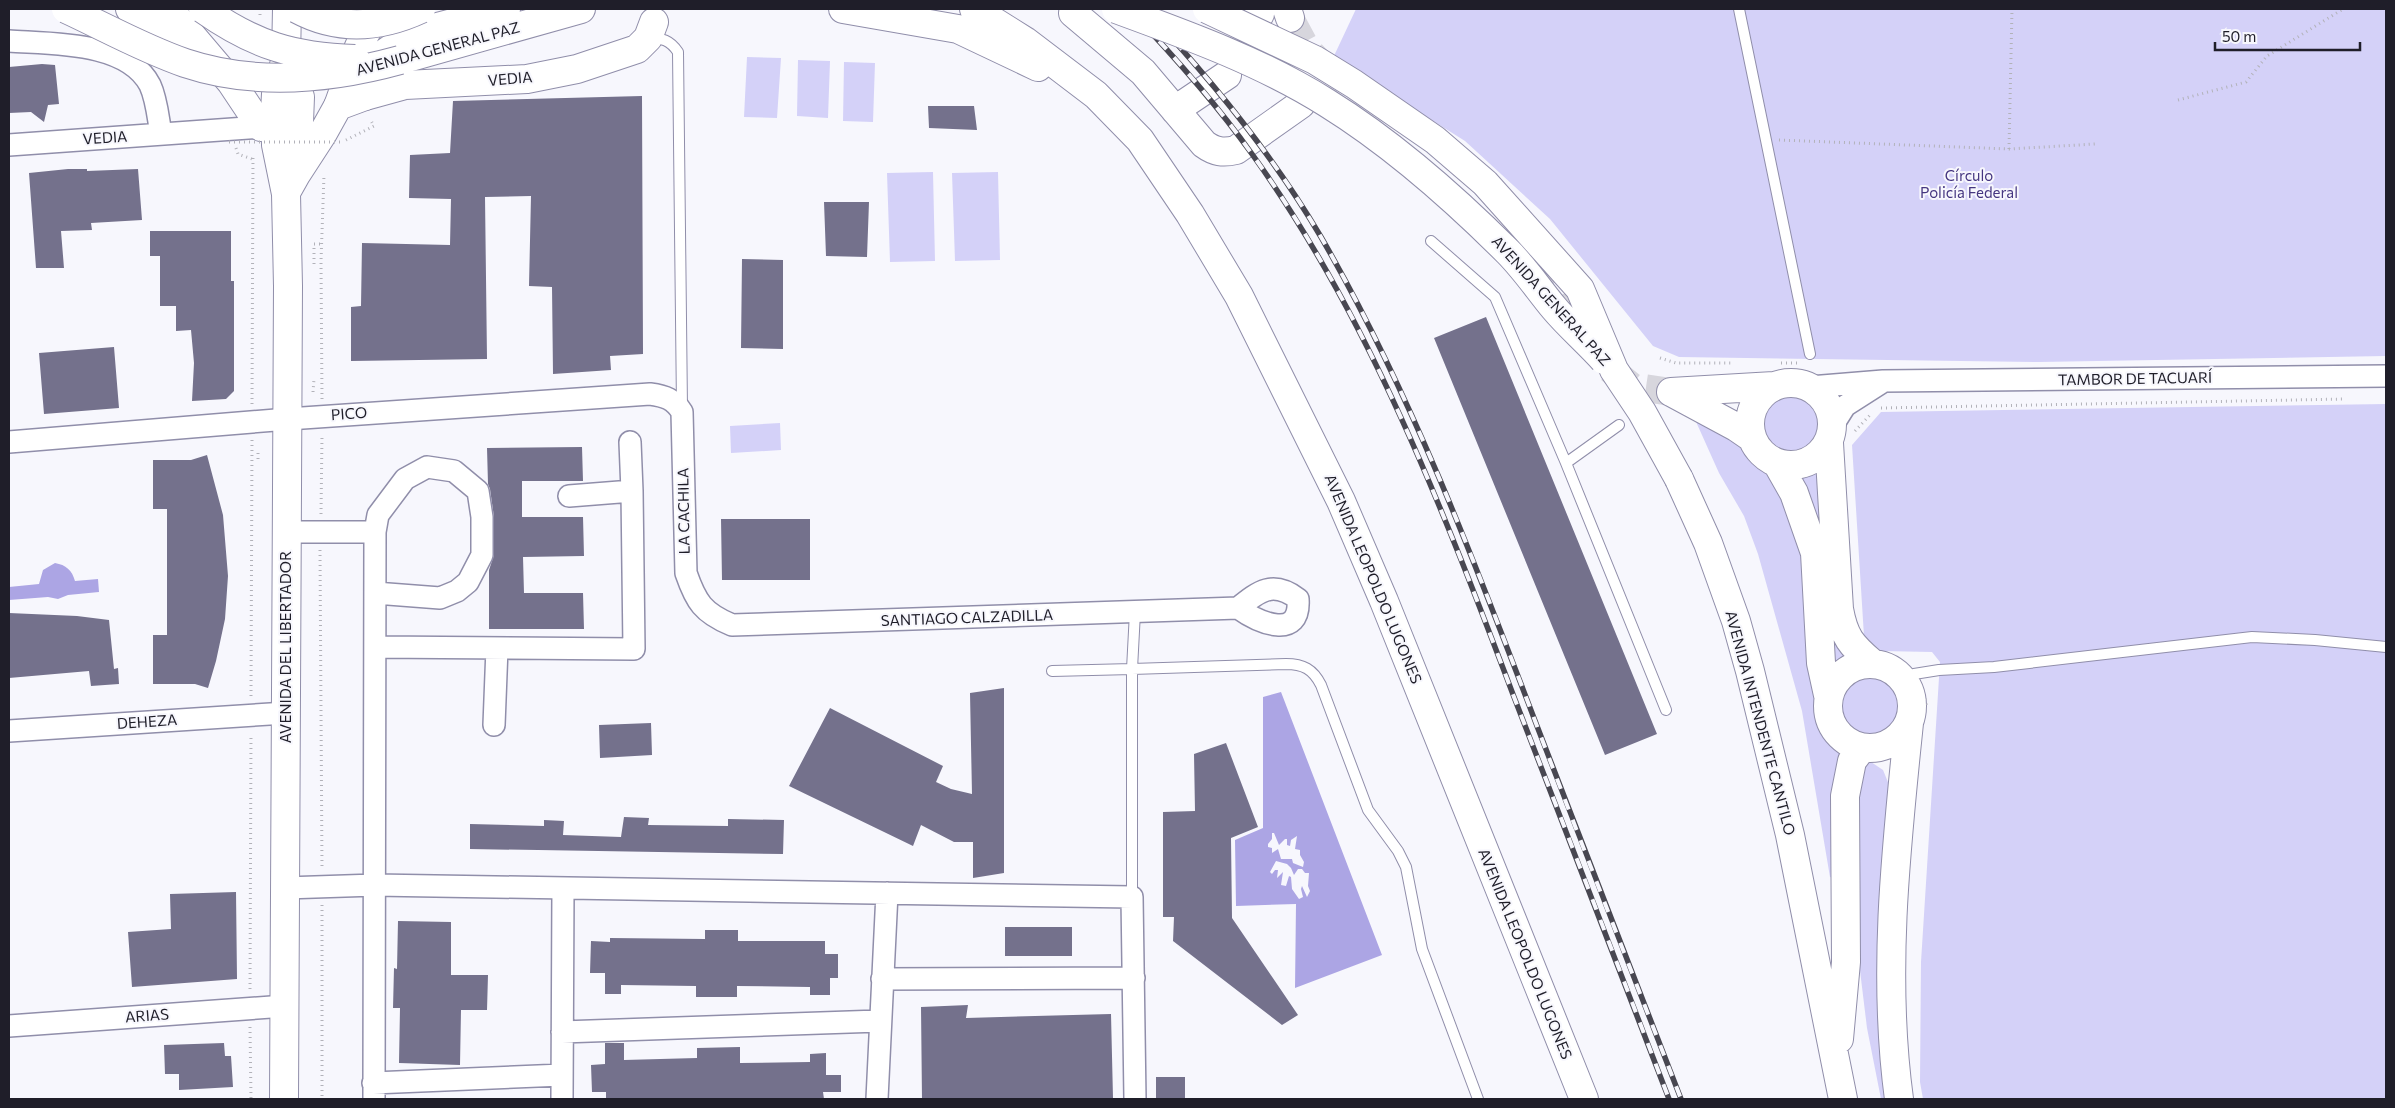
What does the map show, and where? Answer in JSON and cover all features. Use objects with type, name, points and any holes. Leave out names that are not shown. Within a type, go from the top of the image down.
[{"type":"main road","name":"AVENIDA GENERAL PAZ","points":[[66,9],[152,50],[209,70],[284,77],[324,76],[362,71],[581,9]]},
{"type":"main road","points":[[130,9],[207,52]]},
{"type":"main road","points":[[169,9],[207,52],[268,136]]},
{"type":"main road","points":[[203,9],[258,42],[293,53],[331,58],[400,60]]},
{"type":"main road","name":"AVENIDA DEL LIBERTADOR","points":[[287,9],[286,58],[276,94],[268,136],[291,184]]},
{"type":"main road","points":[[297,9],[328,22],[357,25],[394,20],[422,9]]},
{"type":"main road","points":[[352,105],[365,31],[383,9]]},
{"type":"main road","points":[[291,184],[352,105],[368,65],[402,41],[422,32],[506,9]]},
{"type":"main road","points":[[843,9],[958,29],[1096,95]]},
{"type":"main road","points":[[974,9],[1025,41],[1096,95]]},
{"type":"main road","name":"AVENIDA GENERAL PAZ","points":[[1116,9],[1188,36],[1286,80],[1327,102],[1366,130],[1413,165],[1460,206],[1510,254],[1555,310],[1614,370]]},
{"type":"main road","name":"AVENIDA GENERAL PAZ","points":[[1207,9],[1315,60],[1354,84],[1435,140],[1486,183],[1580,289],[1614,370]]},
{"type":"main road","points":[[1073,13],[1143,72],[1204,144],[1223,153],[1236,150],[1301,104]]},
{"type":"main road","name":"VEDIA","points":[[352,105],[405,85],[496,82],[557,74],[632,52],[644,44],[651,30]]},
{"type":"main road","name":"AVENIDA DEL LIBERTADOR","points":[[284,1099],[291,184],[300,97],[286,58]]},
{"type":"main road","points":[[1175,110],[1227,75]]},
{"type":"main road","name":"AVENIDA LEOPOLDO LUGONES","points":[[1096,95],[1140,140],[1190,214],[1239,296],[1342,501],[1584,1099]]},
{"type":"main road","name":"AVENIDA INTENDENTE CANTILO","points":[[1614,370],[1642,412],[1679,479],[1708,543],[1736,622],[1750,671],[1790,835],[1843,1099]]},
{"type":"main road","points":[[1752,438],[1736,427],[1671,392],[1774,386],[1786,383],[1810,387],[1820,394],[1827,403],[1831,434],[1839,609],[1843,631],[1852,646],[1872,663],[1888,669],[1903,679],[1910,693],[1912,708],[1901,797],[1891,960],[1892,1050],[1899,1099]]},
{"type":"main road","points":[[1774,386],[1764,393],[1753,408],[1750,426],[1752,438],[1766,458],[1789,466],[1807,462],[1822,452],[1831,434]]},
{"type":"main road","points":[[1777,463],[1794,493],[1815,553],[1821,663],[1828,695],[1828,712],[1834,729],[1846,741],[1868,748],[1892,769],[1901,797]]},
{"type":"main road","points":[[1828,695],[1837,678],[1853,666],[1872,663]]},
{"type":"main road","points":[[1836,1068],[1846,962],[1845,796],[1852,761],[1868,748],[1888,744],[1900,736],[1909,723]]},
{"type":"street","points":[[9,41],[89,47],[117,57],[135,69],[149,83],[154,94],[161,134]]},
{"type":"street","name":"VEDIA","points":[[9,145],[161,134],[268,136]]},
{"type":"street","name":"TAMBOR DE TACUARÍ","points":[[1810,387],[1883,382],[2386,376]]},
{"type":"street","points":[[1831,434],[1845,406],[1883,382]]},
{"type":"street","name":"PICO","points":[[9,442],[322,416],[650,394],[664,396],[676,403],[682,412]]},
{"type":"street","name":"LA CACHILA","points":[[682,412],[686,573],[693,594],[702,607]]},
{"type":"street","points":[[375,647],[634,650],[630,442]]},
{"type":"street","points":[[375,593],[440,598],[457,591],[468,582],[482,555],[482,517],[478,491],[454,471],[427,466],[405,479],[378,515],[375,532],[374,1091],[562,1075]]},
{"type":"street","points":[[569,496],[632,491]]},
{"type":"street","points":[[287,532],[375,532]]},
{"type":"street","name":"SANTIAGO CALZADILLA","points":[[702,607],[712,617],[732,625],[750,626],[1238,608]]},
{"type":"street","points":[[494,726],[497,648]]},
{"type":"street","name":"DEHEZA","points":[[9,731],[286,713]]},
{"type":"street","points":[[285,888],[375,885],[1132,897],[1135,1099]]},
{"type":"street","points":[[562,1099],[563,888]]},
{"type":"street","points":[[877,1099],[879,1021],[887,893]]},
{"type":"street","points":[[882,979],[1134,978]]},
{"type":"street","name":"ARIAS","points":[[9,1026],[285,1006]]},
{"type":"street","points":[[562,1032],[879,1021]]},
{"type":"lane","points":[[1739,9],[1764,140],[1810,354]]},
{"type":"lane","points":[[651,30],[669,41],[678,52],[682,412]]},
{"type":"lane","points":[[1431,241],[1495,297],[1566,463],[1666,710]]},
{"type":"lane","points":[[1566,463],[1619,425]]},
{"type":"lane","points":[[1132,897],[1132,669],[1135,612]]},
{"type":"lane","points":[[1903,679],[1914,674],[1939,670],[1994,667],[2252,637],[2315,640],[2386,647]]},
{"type":"lane","points":[[1052,671],[1286,664],[1308,667],[1316,675],[1368,810],[1398,851],[1406,867],[1422,949],[1478,1099]]},
{"type":"path","points":[[2009,149],[2012,9]]},
{"type":"path","points":[[2178,100],[2246,82],[2267,56],[2342,9]]},
{"type":"path","points":[[352,105],[374,126],[352,139],[352,105]]},
{"type":"path","points":[[229,142],[352,105]]},
{"type":"path","points":[[330,149],[352,105]]},
{"type":"path","points":[[1764,140],[2009,149],[2095,144]]},
{"type":"path","points":[[251,1099],[252,159]]},
{"type":"path","points":[[322,1099],[320,532],[324,166]]},
{"type":"path","points":[[314,264],[314,244],[323,244]]},
{"type":"path","points":[[313,392],[314,378]]},
{"type":"path","points":[[1886,407],[2347,398]]},
{"type":"path","points":[[258,453],[258,462]]},
{"type":"green space","name":"Círculo Policía Federal","points":[[1356,9],[2386,9],[2386,356],[2039,362],[1679,357],[1653,346],[1550,219],[1465,141],[1333,58]]},
{"type":"green space","points":[[747,57],[781,58],[777,118],[744,117]]},
{"type":"green space","points":[[798,60],[830,61],[828,118],[797,116]]},
{"type":"green space","points":[[844,62],[875,63],[873,122],[843,121]]},
{"type":"green space","points":[[933,172],[935,261],[890,262],[887,173]]},
{"type":"green space","points":[[998,172],[1000,260],[955,261],[952,173]]},
{"type":"green space","points":[[1790,390],[1805,394],[1813,402],[1818,413],[1819,431],[1816,439],[1807,450],[1792,456],[1782,457],[1770,448],[1760,433],[1756,412],[1771,398],[1779,393]]},
{"type":"green space","points":[[2386,404],[2386,1099],[1923,1099],[1920,1082],[1921,962],[1940,662],[1932,652],[1881,651],[1864,636],[1852,445],[1881,412]]},
{"type":"green space","points":[[1693,415],[1743,445],[1765,464],[1784,487],[1799,525],[1808,575],[1816,715],[1825,737],[1844,754],[1839,879],[1830,877],[1802,711],[1758,554],[1744,516],[1719,473]]},
{"type":"green space","points":[[780,423],[781,450],[731,453],[730,426]]},
{"type":"green space","points":[[1821,463],[1849,654],[1832,669],[1792,473],[1809,470]]},
{"type":"green space","points":[[1867,676],[1879,678],[1889,685],[1896,695],[1898,707],[1896,719],[1889,729],[1879,736],[1867,738],[1855,736],[1845,729],[1838,719],[1836,707],[1838,695],[1845,685],[1855,678]]},
{"type":"green space","points":[[1871,762],[1883,770],[1890,787],[1877,969],[1881,1047],[1888,1099],[1881,1099],[1867,1028],[1857,946],[1855,770],[1860,764]]},
{"type":"shaded area","points":[[55,563],[68,569],[75,581],[98,579],[99,592],[68,595],[58,599],[48,597],[9,600],[9,587],[39,584],[43,570]]},
{"type":"shaded area","points":[[1281,692],[1382,955],[1295,988],[1296,904],[1236,906],[1235,840],[1263,828],[1263,697]],"holes":[[[1272,833],[1274,833],[1279,845],[1287,839],[1287,845],[1290,846],[1291,840],[1297,836],[1295,849],[1300,850],[1300,855],[1304,862],[1303,867],[1293,863],[1292,859],[1281,859],[1278,849],[1272,853],[1272,848],[1268,847],[1272,839]],[[1276,861],[1287,864],[1294,875],[1298,869],[1309,873],[1308,886],[1310,891],[1307,897],[1302,886],[1303,897],[1299,899],[1292,889],[1291,877],[1289,876],[1286,886],[1281,885],[1283,872],[1277,878],[1278,870],[1275,870],[1272,874],[1270,872]]]},
{"type":"building","points":[[42,64],[55,65],[59,104],[48,105],[44,122],[31,112],[9,113],[9,67]]},
{"type":"building","points":[[642,96],[643,354],[610,356],[611,370],[553,374],[552,287],[529,286],[531,196],[485,197],[487,359],[351,361],[351,307],[361,306],[362,243],[450,245],[451,199],[409,198],[410,155],[450,153],[453,101]]},
{"type":"building","points":[[928,106],[974,106],[977,130],[929,128]]},
{"type":"building","points":[[87,169],[87,171],[138,169],[142,220],[91,223],[92,230],[61,231],[64,268],[36,268],[29,173]]},
{"type":"building","points":[[824,202],[869,202],[867,257],[826,256]]},
{"type":"building","points":[[150,231],[231,231],[231,281],[234,281],[234,391],[226,399],[192,401],[194,363],[191,330],[176,331],[176,306],[160,306],[160,256],[150,256]]},
{"type":"building","points":[[742,259],[783,260],[783,349],[741,348]]},
{"type":"building","points":[[1486,317],[1657,734],[1605,755],[1434,338]]},
{"type":"building","points":[[114,347],[119,408],[44,414],[39,353]]},
{"type":"building","points":[[582,447],[583,481],[522,481],[522,517],[583,517],[584,556],[523,557],[524,593],[583,593],[584,629],[489,629],[489,570],[494,555],[494,517],[488,484],[487,448]]},
{"type":"building","points":[[207,455],[223,515],[228,576],[225,619],[216,661],[208,688],[195,684],[153,684],[153,635],[167,635],[167,509],[153,509],[153,460],[191,460]]},
{"type":"building","points":[[721,519],[810,519],[810,580],[722,580]]},
{"type":"building","points":[[9,613],[77,616],[109,620],[114,669],[118,668],[119,684],[91,686],[89,671],[9,678]]},
{"type":"building","points":[[1004,688],[1004,873],[973,878],[973,842],[954,842],[921,825],[913,846],[789,786],[830,708],[943,766],[936,782],[951,789],[972,794],[970,693]]},
{"type":"building","points":[[651,723],[652,755],[600,758],[599,725]]},
{"type":"building","points":[[1226,743],[1258,827],[1231,838],[1232,918],[1298,1015],[1282,1025],[1173,941],[1174,917],[1163,917],[1163,812],[1195,811],[1194,754]]},
{"type":"building","points":[[624,817],[649,818],[648,825],[728,826],[728,819],[784,820],[783,854],[470,849],[470,824],[544,826],[544,820],[564,821],[563,835],[621,837]]},
{"type":"building","points":[[236,892],[237,979],[132,987],[128,932],[171,929],[170,894]]},
{"type":"building","points":[[398,921],[451,922],[451,975],[488,975],[487,1010],[461,1010],[460,1065],[399,1063],[400,1008],[393,1008],[394,968],[397,969]]},
{"type":"building","points":[[1005,927],[1072,927],[1072,956],[1005,956]]},
{"type":"building","points":[[705,930],[738,930],[738,941],[825,941],[825,954],[838,954],[838,978],[830,978],[830,995],[810,995],[810,987],[737,986],[737,997],[696,997],[696,986],[621,985],[621,994],[605,994],[605,973],[590,973],[591,941],[610,942],[610,938],[705,939]]},
{"type":"building","points":[[968,1005],[966,1018],[1111,1014],[1113,1098],[922,1099],[921,1007]]},
{"type":"building","points":[[224,1043],[225,1056],[231,1056],[233,1087],[179,1090],[179,1074],[165,1074],[164,1045]]},
{"type":"building","points":[[605,1043],[624,1043],[624,1060],[697,1058],[697,1048],[740,1047],[740,1063],[810,1062],[810,1054],[826,1053],[826,1075],[841,1075],[841,1092],[823,1092],[824,1099],[606,1099],[606,1092],[592,1092],[591,1065],[605,1064]]},
{"type":"building","points":[[1156,1077],[1185,1077],[1185,1099],[1156,1099]]},
{"type":"tunnel","points":[[1290,18],[1306,48],[1325,68]]},
{"type":"tunnel","points":[[1511,228],[1557,289],[1580,326]]},
{"type":"tunnel","points":[[1610,369],[1631,386],[1671,392]]},
{"type":"railway","points":[[1129,9],[1193,79],[1252,154],[1294,217],[1333,282],[1368,349],[1401,417],[1460,556],[1669,1099]]},
{"type":"railway","points":[[1145,9],[1217,90],[1282,176],[1321,237],[1383,355],[1439,477],[1489,601],[1681,1099]]}]
